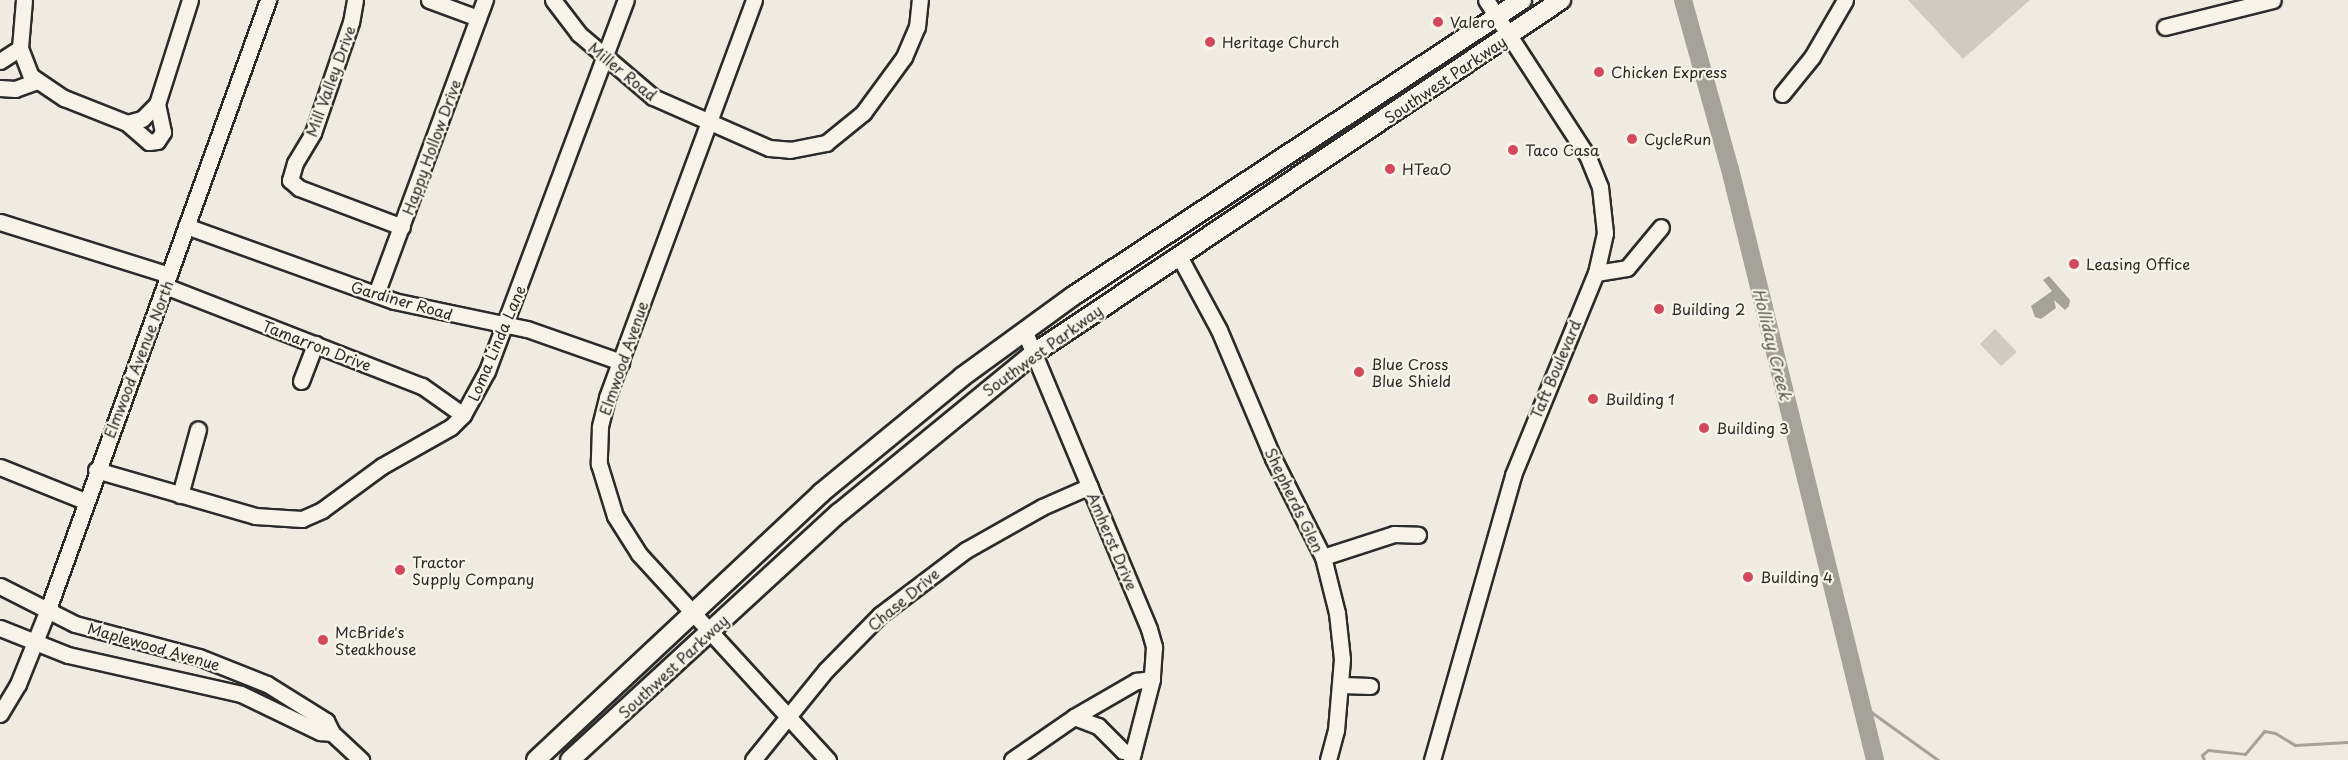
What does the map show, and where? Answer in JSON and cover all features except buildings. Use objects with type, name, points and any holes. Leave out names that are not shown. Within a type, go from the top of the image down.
[{"type":"main road","name":"Southwest Parkway","points":[[536,760],[821,493],[924,407],[1024,330],[1522,0]]},
{"type":"main road","name":"Southwest Parkway","points":[[570,760],[839,513],[941,426],[1033,354],[1561,0]]},
{"type":"main road","points":[[1343,117],[1360,136]]},
{"type":"main road","points":[[924,407],[941,426]]},
{"type":"street","points":[[24,0],[20,48],[37,81],[64,98],[127,123],[149,142],[157,141],[163,132],[157,104]]},
{"type":"street","points":[[127,123],[142,119],[157,104],[190,0]]},
{"type":"street","name":"Elmwood Avenue North","points":[[0,714],[35,645],[96,470],[268,0]]},
{"type":"street","name":"Mill Valley Drive","points":[[355,0],[351,22],[313,133],[295,164],[290,180],[298,188],[402,227]]},
{"type":"street","points":[[429,0],[478,18]]},
{"type":"street","name":"Happy Hollow Drive","points":[[376,294],[485,0]]},
{"type":"street","name":"Miller Road","points":[[553,0],[604,58],[653,97],[769,148],[811,149],[826,143],[863,113],[904,57],[917,27],[920,0]]},
{"type":"street","name":"Loma Linda Lane","points":[[96,470],[255,516],[302,519],[322,510],[382,466],[438,435],[463,415],[477,394],[506,324],[626,0]]},
{"type":"street","name":"Elmwood Avenue","points":[[754,0],[621,363],[600,427],[598,464],[605,492],[615,516],[639,554],[828,760]]},
{"type":"street","name":"Taft Boulevard","points":[[1432,760],[1513,475],[1596,273],[1605,233],[1600,187],[1588,157],[1486,0]]},
{"type":"street","points":[[1782,94],[1812,57],[1845,0]]},
{"type":"street","points":[[2165,27],[2273,0]]},
{"type":"street","points":[[0,61],[20,48]]},
{"type":"street","points":[[0,88],[15,89],[37,81]]},
{"type":"street","name":"Tamarron Drive","points":[[0,222],[167,280],[315,344],[422,386],[463,415]]},
{"type":"street","name":"Gardiner Road","points":[[186,226],[376,294],[438,312],[506,324],[621,363]]},
{"type":"street","points":[[1596,273],[1627,268],[1660,227]]},
{"type":"street","name":"Shepherds Glen","points":[[1179,256],[1219,330],[1274,458],[1323,557],[1337,613],[1342,686],[1328,760]]},
{"type":"street","name":"Amherst Drive","points":[[1024,330],[1149,629],[1154,647],[1152,679],[1132,757]]},
{"type":"street","points":[[301,381],[315,344]]},
{"type":"street","points":[[180,495],[198,429]]},
{"type":"street","points":[[0,467],[85,501]]},
{"type":"street","name":"Chase Drive","points":[[753,760],[786,716],[880,615],[922,581],[975,545],[1042,507],[1090,486]]},
{"type":"street","points":[[1323,557],[1394,534],[1418,535]]},
{"type":"street","name":"Maplewood Avenue","points":[[0,586],[47,612],[235,670],[294,698],[327,722],[332,733],[361,760]]},
{"type":"street","name":"Maplewood Avenue","points":[[0,628],[35,645],[119,668],[224,689],[271,705],[320,732],[332,733]]},
{"type":"street","points":[[1012,760],[1074,717],[1136,681],[1152,679]]},
{"type":"street","points":[[1342,686],[1370,686]]},
{"type":"street","points":[[1074,717],[1098,726],[1132,757]]},
{"type":"shaded area","points":[[1908,0],[2030,0],[1963,59]]},
{"type":"shaded area","points":[[2049,276],[2070,300],[2069,306],[2065,310],[2054,300],[2056,308],[2041,319],[2035,317],[2031,306],[2052,291],[2043,280]]},
{"type":"shaded area","points":[[1995,329],[2017,352],[2001,366],[1980,344]]},
{"type":"waterway","name":"Holliday Creek","points":[[1683,0],[1730,169],[1875,760]]},
{"type":"waterway","points":[[1860,704],[1938,760]]},
{"type":"waterway","points":[[2204,760],[2202,755],[2208,750],[2245,754],[2264,731],[2275,733],[2295,745],[2348,742]]},
{"type":"place","name":"Valero","points":[[1438,22]]},
{"type":"place","name":"Heritage Church","points":[[1210,42]]},
{"type":"place","name":"Chicken Express","points":[[1599,72]]},
{"type":"place","name":"CycleRun","points":[[1632,139]]},
{"type":"place","name":"Taco Casa","points":[[1513,150]]},
{"type":"place","name":"HTeaO","points":[[1390,169]]},
{"type":"place","name":"Leasing Office","points":[[2074,264]]},
{"type":"place","name":"Building 2","points":[[1659,309]]},
{"type":"place","name":"Blue Cross Blue Shield","points":[[1359,372]]},
{"type":"place","name":"Building 1","points":[[1593,399]]},
{"type":"place","name":"Building 3","points":[[1704,428]]},
{"type":"place","name":"Tractor Supply Company","points":[[400,570]]},
{"type":"place","name":"Building 4","points":[[1748,577]]},
{"type":"place","name":"McBride's Steakhouse","points":[[323,640]]}]
